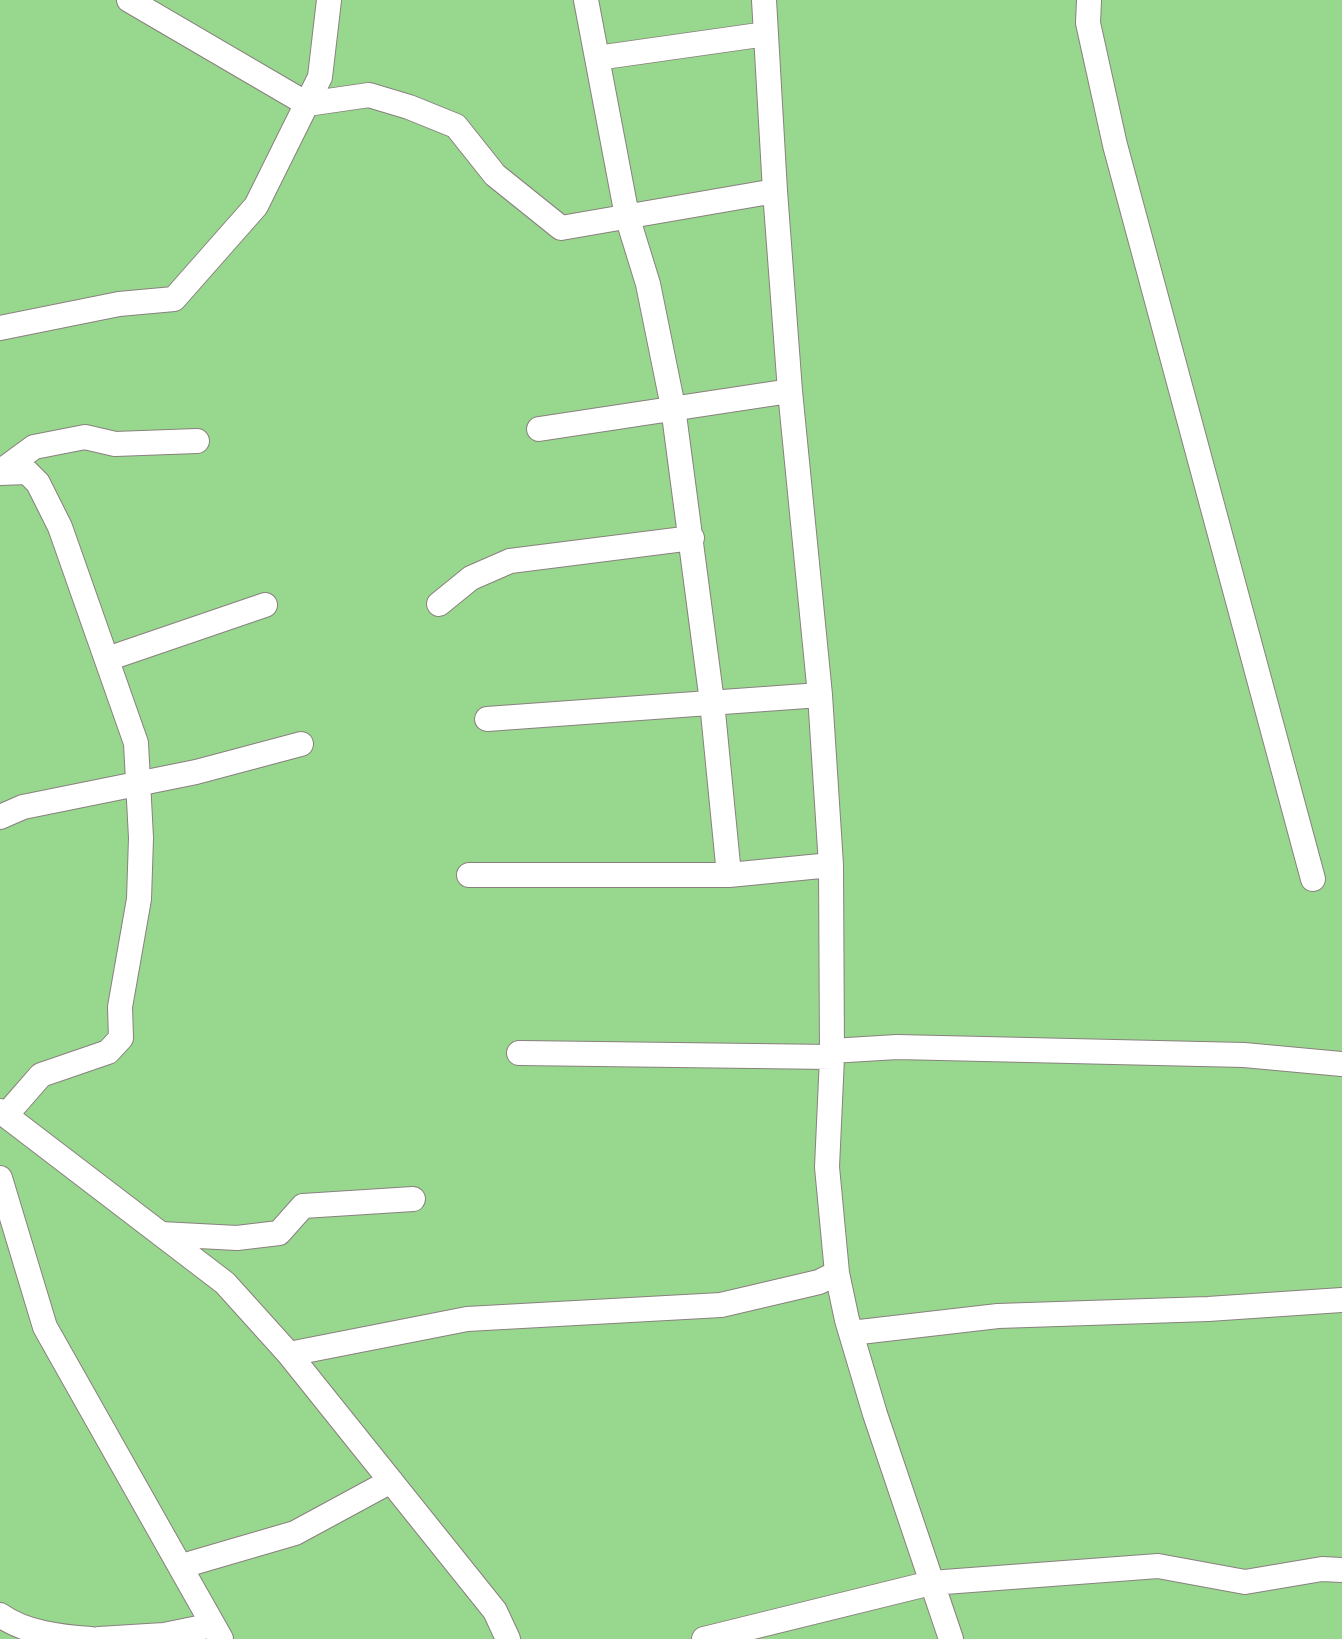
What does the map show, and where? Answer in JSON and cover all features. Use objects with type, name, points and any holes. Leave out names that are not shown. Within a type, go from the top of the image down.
[{"type":"street","points":[[129,0],[307,104],[369,95],[409,107],[456,126],[495,175],[561,228],[775,191]]},
{"type":"street","points":[[0,328],[119,304],[174,299],[256,206],[320,77],[329,0]]},
{"type":"street","points":[[586,0],[627,216],[648,284],[673,407],[712,702],[729,875]]},
{"type":"street","points":[[764,0],[790,391],[820,695],[831,865],[832,1054],[827,1167],[837,1273],[851,1333],[951,1639]]},
{"type":"street","points":[[1089,0],[1088,23],[1115,145],[1313,879]]},
{"type":"street","points":[[597,58],[766,34]]},
{"type":"street","points":[[540,429],[790,391]]},
{"type":"street","points":[[0,472],[34,447],[85,437],[115,444],[196,441]]},
{"type":"street","points":[[0,472],[27,472],[38,483],[60,527],[136,743],[141,838],[139,899],[120,1007],[121,1038],[108,1052],[42,1075],[3,1113],[225,1282],[289,1354],[495,1611],[508,1639]]},
{"type":"street","points":[[440,604],[471,578],[510,561],[692,538]]},
{"type":"street","points":[[107,659],[265,605]]},
{"type":"street","points":[[487,719],[820,695]]},
{"type":"street","points":[[0,817],[23,807],[139,781],[196,772],[301,744]]},
{"type":"street","points":[[469,874],[729,875],[831,865]]},
{"type":"street","points":[[519,1053],[832,1054],[897,1047],[1244,1055],[1342,1064]]},
{"type":"street","points":[[0,1178],[45,1327],[182,1566],[217,1632],[99,1639]]},
{"type":"street","points":[[161,1233],[237,1238],[279,1233],[303,1206],[413,1199]]},
{"type":"street","points":[[289,1354],[467,1319],[722,1305],[819,1282],[837,1273]]},
{"type":"street","points":[[851,1333],[998,1316],[1208,1309],[1342,1300]]},
{"type":"street","points":[[182,1566],[295,1533],[391,1481]]},
{"type":"street","points":[[704,1639],[931,1583],[1158,1566],[1245,1582],[1322,1569],[1342,1570]]},
{"type":"street","points":[[0,1615],[10,1622],[58,1636],[91,1639]]},
{"type":"green space","points":[[0,0],[1342,0],[1342,1639],[0,1639]]}]
